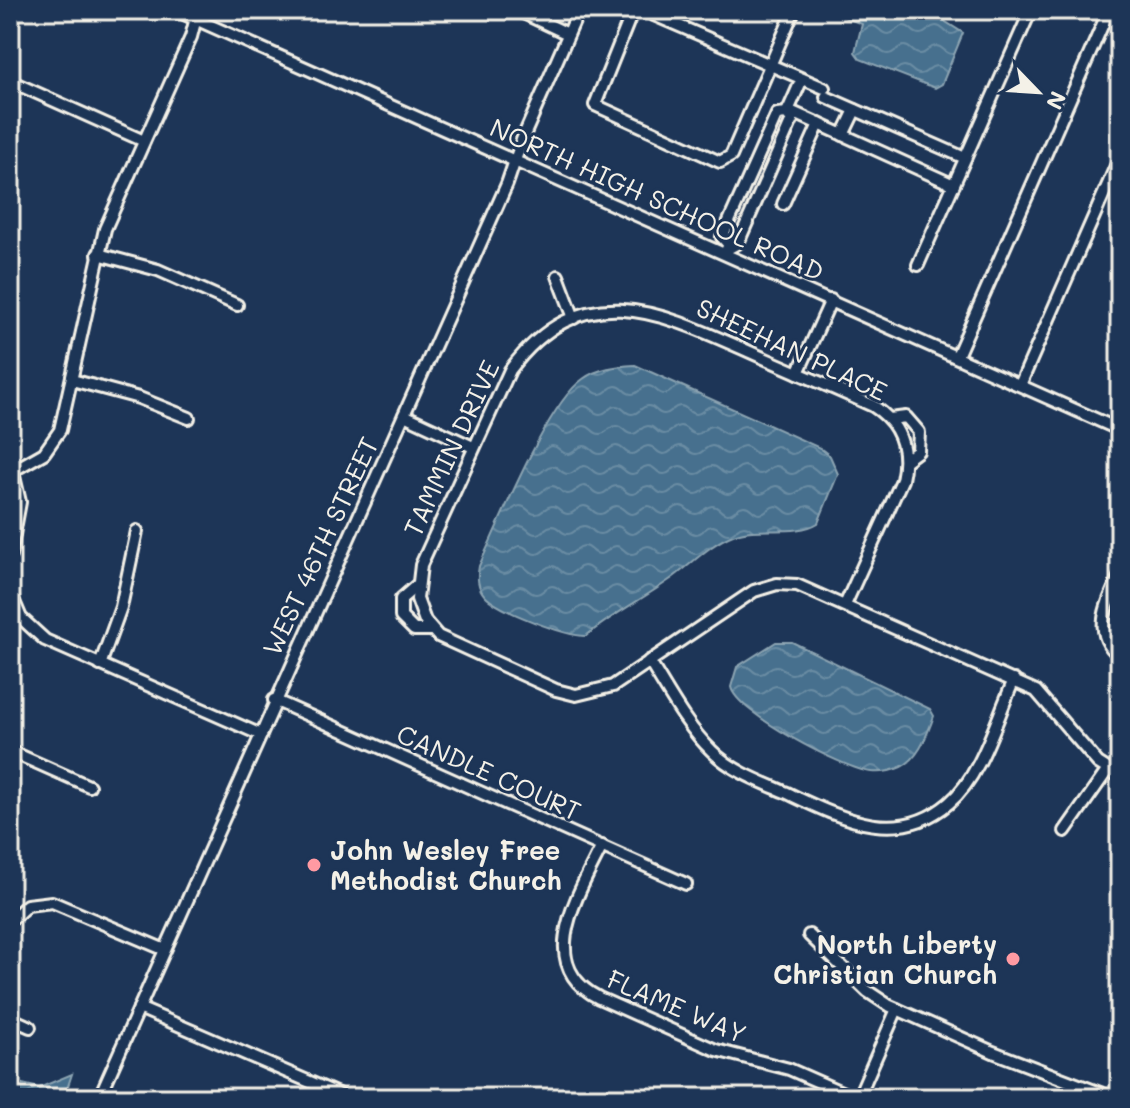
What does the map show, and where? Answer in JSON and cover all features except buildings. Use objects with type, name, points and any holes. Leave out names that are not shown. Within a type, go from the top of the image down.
[{"type":"street","name":"NORTH HIGH SCHOOL ROAD","points":[[175,10],[200,14],[515,161],[727,250],[1120,430]]},
{"type":"street","points":[[517,10],[568,34]]},
{"type":"street","name":"WEST 46TH STREET","points":[[99,1098],[274,700],[404,415],[579,10]]},
{"type":"street","points":[[633,10],[595,105],[718,162],[726,161],[794,10]]},
{"type":"street","points":[[642,10],[802,79],[855,110],[965,158]]},
{"type":"street","points":[[918,265],[1031,10]]},
{"type":"street","points":[[957,356],[1109,10]]},
{"type":"street","points":[[10,556],[19,510],[12,464],[44,453],[54,441],[64,419],[98,254],[114,207],[200,14]]},
{"type":"street","points":[[802,79],[788,111],[792,120],[738,243],[727,250],[722,237],[777,114],[788,111],[954,185]]},
{"type":"street","points":[[10,81],[144,141]]},
{"type":"street","points":[[843,135],[855,110]]},
{"type":"street","points":[[783,204],[819,124]]},
{"type":"street","points":[[1020,385],[1120,157]]},
{"type":"street","points":[[750,176],[764,183]]},
{"type":"street","points":[[98,254],[165,272],[237,305]]},
{"type":"street","points":[[558,276],[574,318]]},
{"type":"street","points":[[798,373],[831,300]]},
{"type":"street","name":"TAMMIN DRIVE","points":[[432,630],[416,631],[401,617],[403,595],[416,586],[421,565],[473,447],[505,377],[517,360],[539,338],[574,318],[625,309],[676,319]]},
{"type":"street","name":"SHEEHAN PLACE","points":[[676,319],[873,406],[890,419],[906,460],[917,453],[919,432],[910,420],[897,416],[890,419]]},
{"type":"street","points":[[72,380],[139,398],[189,418]]},
{"type":"street","points":[[404,415],[473,447]]},
{"type":"street","points":[[845,605],[902,480],[906,460]]},
{"type":"street","points":[[100,665],[121,607],[137,531]]},
{"type":"street","points":[[1117,654],[1106,639],[1102,623],[1120,575]]},
{"type":"street","points":[[416,586],[421,614],[432,630],[448,642],[568,694],[605,690],[765,586],[797,585],[1014,680],[1045,698],[1107,771],[1120,777]]},
{"type":"street","points":[[10,592],[21,618],[42,638],[259,734]]},
{"type":"street","points":[[10,626],[21,618]]},
{"type":"street","points":[[649,661],[703,742],[738,771],[858,824],[890,827],[918,822],[949,804],[968,781],[1014,680]]},
{"type":"street","name":"CANDLE COURT","points":[[274,700],[686,884]]},
{"type":"street","points":[[10,751],[89,786]]},
{"type":"street","points":[[1065,831],[1107,771]]},
{"type":"street","name":"FLAME WAY","points":[[602,846],[568,919],[563,938],[566,963],[581,987],[716,1050],[793,1070],[856,1098]]},
{"type":"street","points":[[10,921],[32,903],[57,904],[163,949]]},
{"type":"street","points":[[809,935],[867,991],[897,1009],[1002,1056],[1113,1098]]},
{"type":"street","points":[[139,1008],[347,1098]]},
{"type":"street","points":[[856,1098],[897,1009]]},
{"type":"street","points":[[10,1018],[30,1027]]},
{"type":"water","points":[[826,10],[927,10],[963,33],[942,84],[935,88],[860,59],[855,52],[862,24]]},
{"type":"water","points":[[635,365],[820,448],[830,456],[838,474],[818,523],[799,529],[743,532],[724,539],[586,636],[549,627],[504,609],[482,593],[478,582],[479,566],[540,438],[569,392],[583,379],[601,370]]},
{"type":"water","points":[[776,642],[792,642],[930,709],[934,716],[913,758],[901,767],[886,771],[857,769],[816,751],[751,711],[737,698],[731,687],[737,667]]},
{"type":"water","points":[[72,1074],[64,1098],[10,1098],[10,1081],[39,1088]]},
{"type":"place","name":"John Wesley Free Methodist Church","points":[[314,865]]},
{"type":"place","name":"North Liberty Christian Church","points":[[1013,959]]}]
